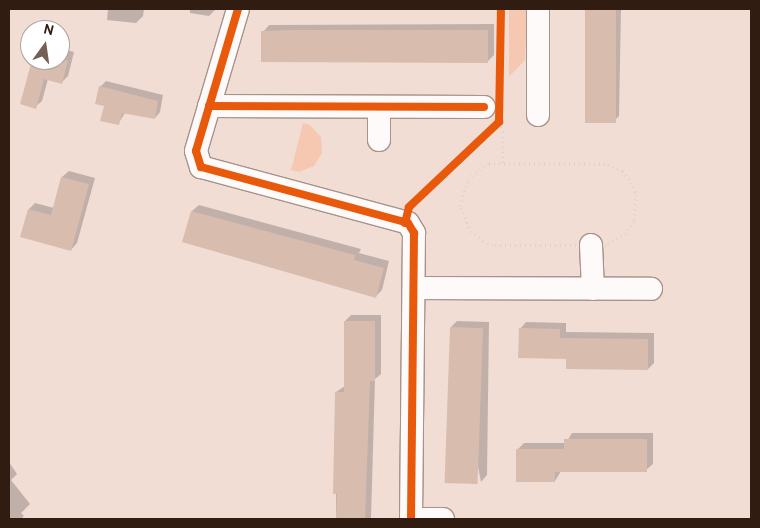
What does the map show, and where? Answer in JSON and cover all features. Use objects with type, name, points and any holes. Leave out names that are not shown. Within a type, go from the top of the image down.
[{"type":"street","points":[[238,9],[196,151],[201,167],[408,223],[414,233],[411,519],[443,519]]},
{"type":"street","points":[[538,9],[538,115]]},
{"type":"street","points":[[209,106],[379,107],[494,114]]},
{"type":"street","points":[[379,107],[379,140]]},
{"type":"street","points":[[591,245],[593,289]]},
{"type":"street","points":[[414,288],[651,289]]},
{"type":"path","points":[[492,128],[494,114]]},
{"type":"path","points":[[494,114],[503,132],[503,163]]},
{"type":"path","points":[[490,163],[503,163],[608,164],[622,171],[636,194],[634,221],[615,242],[591,245],[493,245],[471,232],[462,213],[462,192],[479,168],[490,163]]},
{"type":"shaded area","points":[[509,9],[527,9],[525,60],[509,77]]},
{"type":"shaded area","points":[[303,123],[310,125],[321,137],[322,153],[314,166],[299,172],[291,170]]},
{"type":"building","points":[[585,9],[616,9],[616,123],[585,123]]},
{"type":"building","points":[[488,30],[488,63],[261,62],[261,31]]},
{"type":"building","points":[[29,70],[66,70],[62,84],[44,79],[36,109],[20,104]]},
{"type":"building","points":[[99,86],[158,101],[155,119],[122,113],[119,125],[100,121],[104,106],[95,104]]},
{"type":"building","points":[[61,177],[89,184],[71,251],[20,237],[28,209],[51,215]]},
{"type":"building","points":[[191,211],[355,255],[354,260],[384,268],[376,298],[182,242]]},
{"type":"building","points":[[344,321],[375,321],[375,381],[370,381],[365,519],[336,519],[337,494],[333,494],[335,392],[344,392]]},
{"type":"building","points":[[450,327],[483,328],[478,484],[445,483]]},
{"type":"building","points":[[519,328],[560,329],[560,338],[648,339],[648,370],[566,369],[566,359],[518,358]]},
{"type":"building","points":[[564,439],[647,439],[647,472],[555,472],[555,482],[516,482],[516,449],[564,449]]},
{"type":"cycle path","points":[[238,9],[196,151],[201,167],[408,223],[414,233],[411,519]]},
{"type":"cycle path","points":[[405,223],[409,207],[499,122],[501,9]]},
{"type":"cycle path","points":[[209,106],[484,107]]}]
